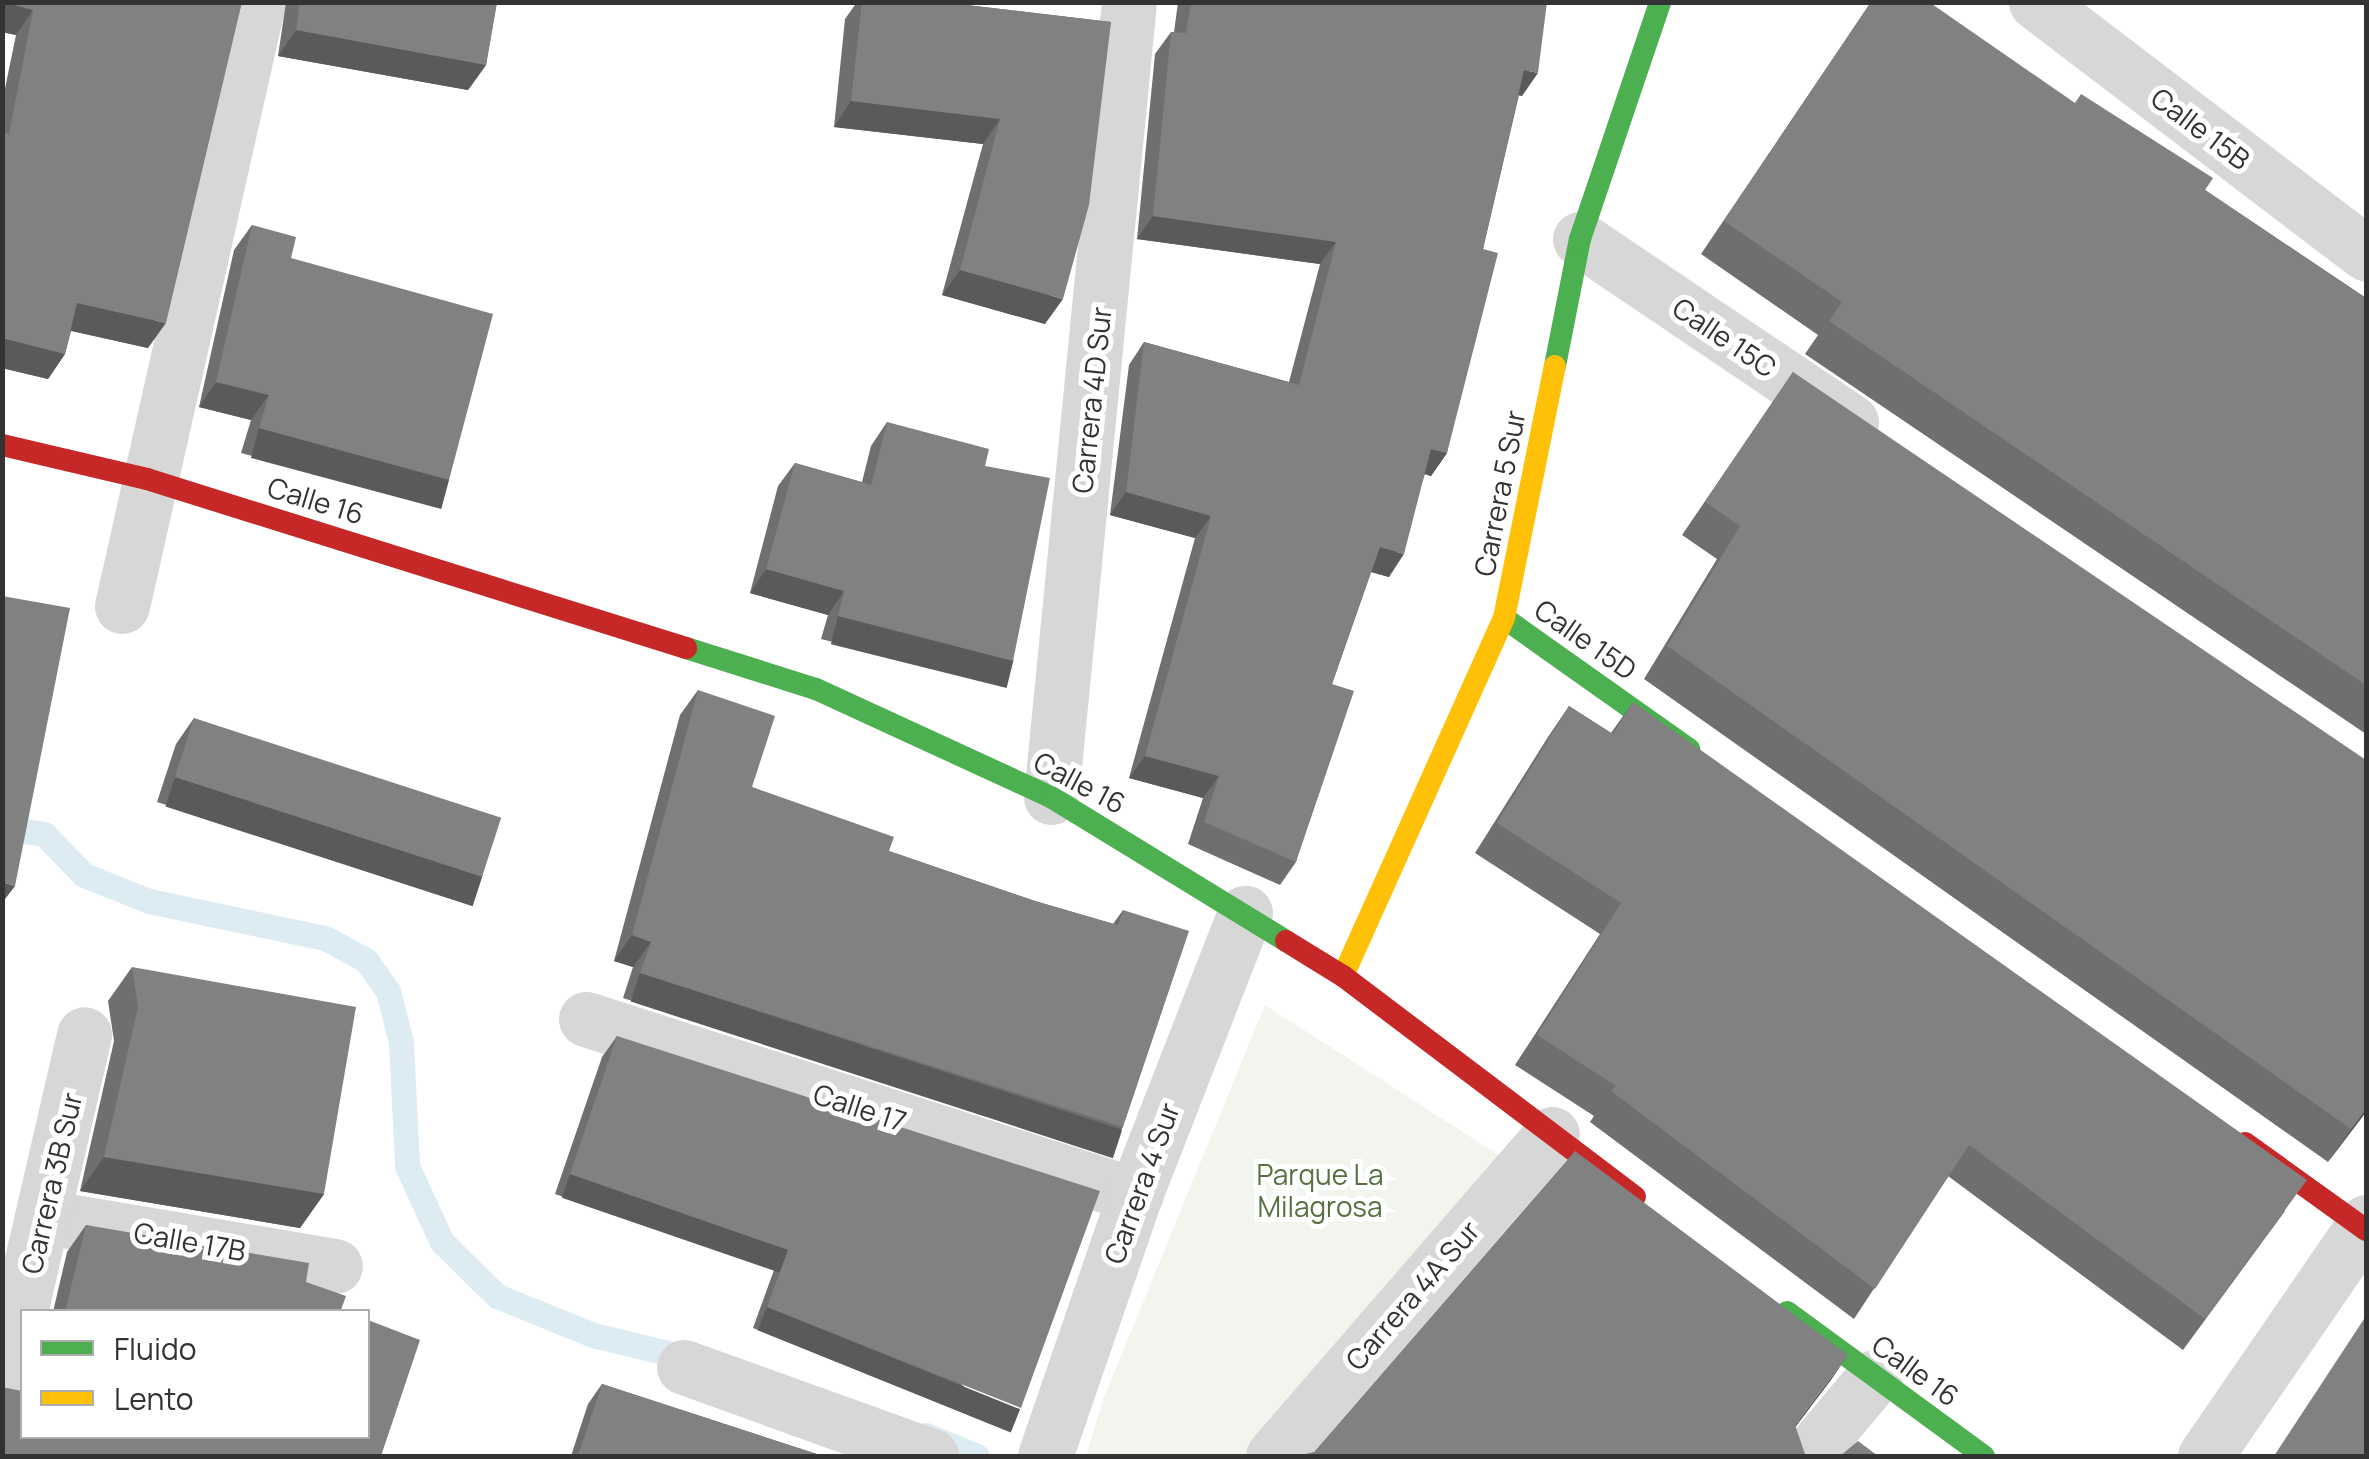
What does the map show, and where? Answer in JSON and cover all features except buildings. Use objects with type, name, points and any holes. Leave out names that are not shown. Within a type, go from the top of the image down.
[{"type":"street","points":[[122,606],[147,479],[258,2]]},
{"type":"street","name":"Carrera 4D Sur","points":[[1051,797],[1129,2]]},
{"type":"street","name":"Carrera 5 Sur","points":[[1342,976],[1504,618],[1580,239],[1660,2]]},
{"type":"street","name":"Calle 15B","points":[[2036,2],[2366,253]]},
{"type":"street","name":"Calle 15C","points":[[1580,239],[1891,450]]},
{"type":"street","name":"Calle 16","points":[[2,445],[147,479],[816,690],[1051,797],[1342,976],[1659,1215]]},
{"type":"street","name":"Calle 15D","points":[[1504,618],[1715,767]]},
{"type":"street","name":"Carrera 4 Sur","points":[[1045,1456],[1135,1195],[1245,913]]},
{"type":"street","name":"Calle 17","points":[[586,1019],[1135,1195]]},
{"type":"street","name":"Carrera 3B Sur","points":[[22,1309],[84,1034]]},
{"type":"street","points":[[2205,1456],[2365,1226],[2217,1124]]},
{"type":"street","name":"Carrera 4A Sur","points":[[1273,1456],[1552,1134]]},
{"type":"street","name":"Calle 17B","points":[[46,1216],[335,1266]]},
{"type":"street","name":"Calle 16","points":[[1766,1296],[1984,1456]]},
{"type":"street","name":"Carrera 3B Sur","points":[[2,1390],[20,1319]]},
{"type":"street","points":[[684,1367],[931,1456]]},
{"type":"street","points":[[1808,1456],[1874,1377]]},
{"type":"green space","name":"Parque La Milagrosa","points":[[1265,1005],[1508,1161],[1244,1456],[1086,1456],[1103,1400]]},
{"type":"waterway","points":[[2,827],[44,834],[84,875],[149,901],[325,938],[366,960],[388,991],[401,1042],[407,1166],[442,1242],[497,1296],[593,1335],[693,1359]]},
{"type":"waterway","points":[[926,1435],[977,1456]]},
{"type":"traffic: fast","points":[[1555,366],[1580,239],[1660,2]]},
{"type":"traffic: fast","points":[[1504,618],[1689,749]]},
{"type":"traffic: fast","points":[[686,648],[816,689],[1051,797],[1286,941]]},
{"type":"traffic: fast","points":[[1787,1312],[1984,1456]]},
{"type":"traffic: slow","points":[[1343,976],[1504,618],[1555,366]]},
{"type":"traffic: jam","points":[[2,445],[147,479],[686,648]]},
{"type":"traffic: jam","points":[[1286,941],[1343,976],[1635,1197]]},
{"type":"traffic: jam","points":[[2245,1143],[2366,1230]]}]
